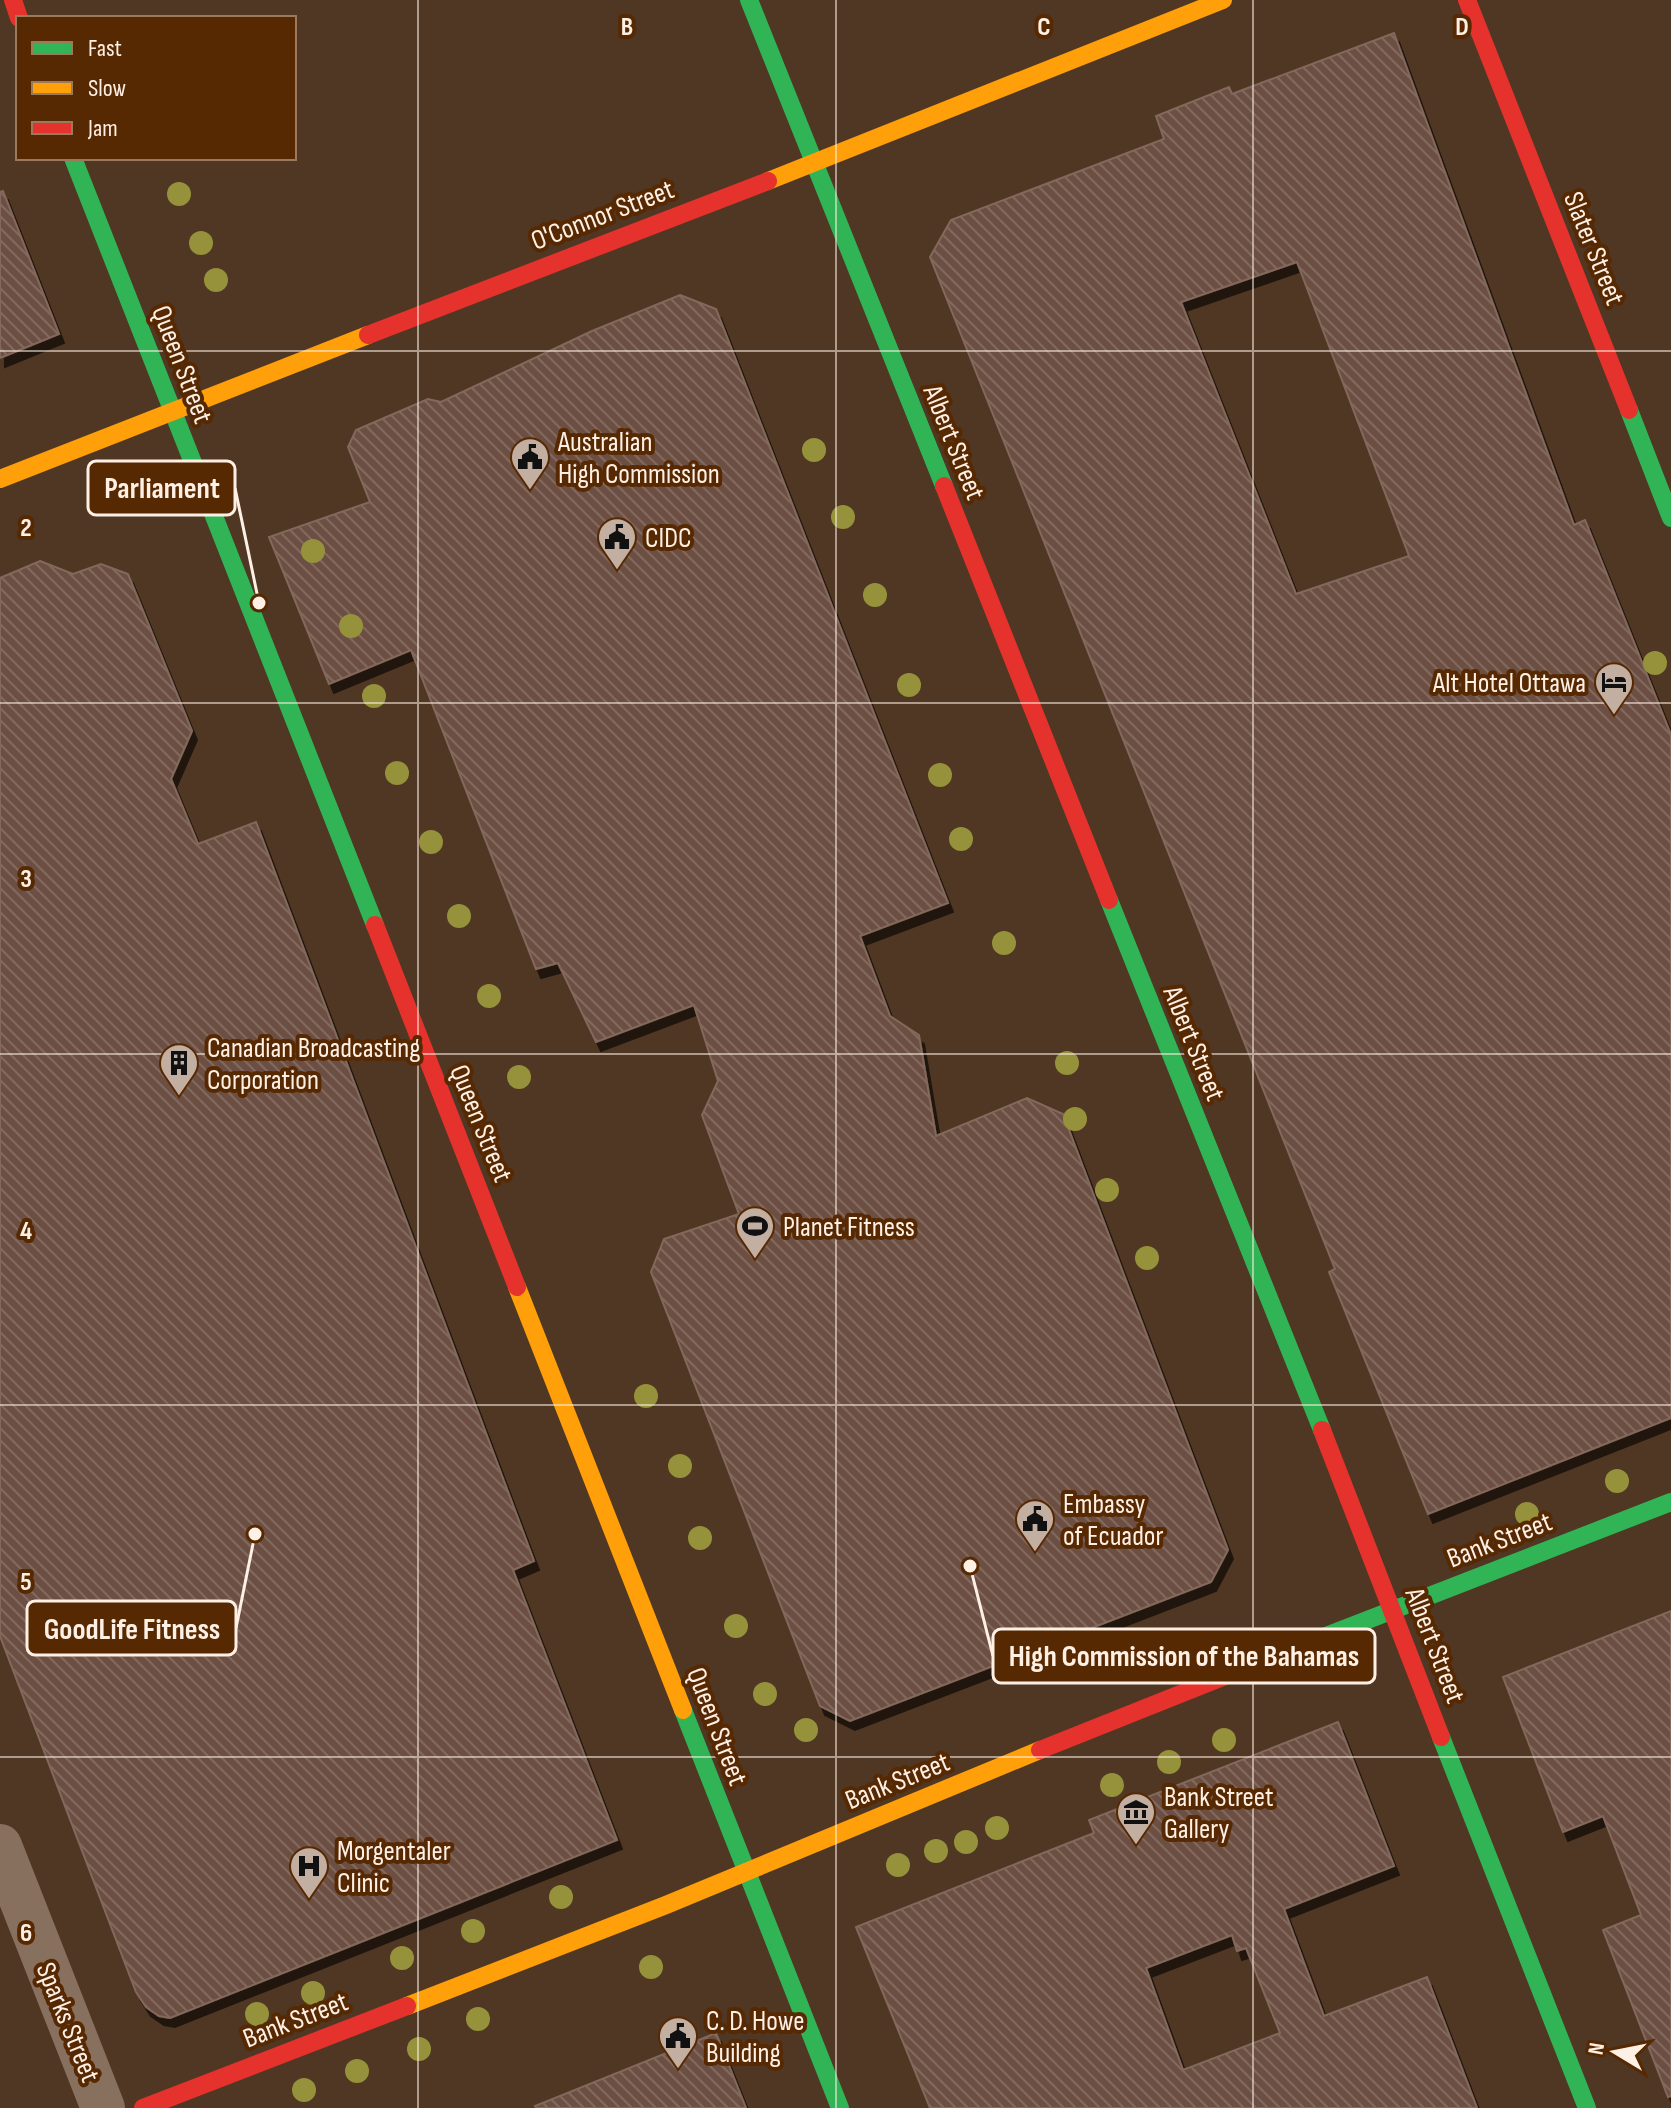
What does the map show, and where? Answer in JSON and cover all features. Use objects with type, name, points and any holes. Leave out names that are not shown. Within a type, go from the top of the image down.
[{"type":"main road","name":"Albert Street","points":[[749,0],[1394,1610],[1415,1672],[1587,2108]]},
{"type":"main road","name":"O'Connor Street","points":[[0,479],[680,213],[743,192],[812,161],[1223,0]]},
{"type":"main road","name":"Slater Street","points":[[1467,0],[1671,518]]},
{"type":"main road","name":"Queen Street","points":[[74,160],[840,2108]]},
{"type":"main road","name":"Bank Street","points":[[143,2108],[666,1905],[746,1869],[1671,1502]]},
{"type":"street","name":"Sparks Street","points":[[0,1846],[103,2108]]},
{"type":"building","points":[[1394,33],[1574,525],[1585,520],[1671,735],[1671,1418],[1428,1514],[1329,1272],[1335,1269],[930,257],[951,220],[1164,139],[1156,116],[1229,87],[1232,94]],"holes":[[[1297,262],[1409,556],[1296,594],[1181,302]]]},
{"type":"building","points":[[3,191],[59,334],[0,358],[0,192]]},
{"type":"building","points":[[680,295],[716,309],[948,903],[860,936],[890,1016],[919,1035],[936,1136],[1027,1098],[1063,1114],[1228,1550],[1211,1582],[850,1721],[820,1706],[651,1272],[664,1239],[739,1214],[702,1115],[718,1081],[694,1005],[596,1042],[558,963],[536,969],[411,650],[329,684],[269,537],[370,502],[348,447],[356,430],[428,399],[441,402],[592,331]]},
{"type":"building","points":[[40,561],[73,574],[101,564],[128,574],[192,731],[171,779],[198,844],[256,822],[534,1561],[513,1570],[617,1840],[170,2018],[159,2016],[146,2007],[136,1992],[0,1636],[0,578]]},
{"type":"building","points":[[1671,1611],[1671,2096],[1668,2097],[1603,1930],[1641,1915],[1603,1816],[1563,1832],[1503,1677]]},
{"type":"building","points":[[1338,1722],[1394,1866],[1284,1909],[1324,2016],[1427,1977],[1477,2108],[930,2108],[856,1927],[1094,1833],[1089,1820]],"holes":[[[1232,1935],[1237,1951],[1246,1948],[1280,2033],[1183,2070],[1146,1968]]]},
{"type":"building","name":"C. D. Howe Building","points":[[716,2033],[746,2108],[535,2106]]},
{"type":"traffic: fast","points":[[749,0],[944,486]]},
{"type":"traffic: fast","points":[[74,160],[375,925]]},
{"type":"traffic: fast","points":[[1629,410],[1671,518]]},
{"type":"traffic: fast","points":[[1109,900],[1322,1430]]},
{"type":"traffic: fast","points":[[1303,1645],[1671,1502]]},
{"type":"traffic: fast","points":[[683,1710],[840,2108]]},
{"type":"traffic: fast","points":[[1441,1737],[1587,2108]]},
{"type":"traffic: slow","points":[[768,181],[1223,0]]},
{"type":"traffic: slow","points":[[0,479],[368,335]]},
{"type":"traffic: slow","points":[[517,1287],[683,1710]]},
{"type":"traffic: slow","points":[[407,2006],[666,1905],[1040,1750]]},
{"type":"traffic: jam","points":[[13,0],[18,16]]},
{"type":"traffic: jam","points":[[1467,0],[1629,410]]},
{"type":"traffic: jam","points":[[368,335],[768,181]]},
{"type":"traffic: jam","points":[[944,486],[1109,900]]},
{"type":"traffic: jam","points":[[375,925],[517,1287]]},
{"type":"traffic: jam","points":[[1322,1430],[1441,1737]]},
{"type":"traffic: jam","points":[[1040,1750],[1303,1645]]},
{"type":"traffic: jam","points":[[143,2108],[407,2006]]},
{"type":"place","name":"Australian High Commission","points":[[530,491]]},
{"type":"place","name":"CIDC","points":[[617,571]]},
{"type":"place","name":"Parliament","points":[[259,603]]},
{"type":"place","name":"Alt Hotel Ottawa","points":[[1614,716]]},
{"type":"place","name":"Canadian Broadcasting Corporation","points":[[179,1097]]},
{"type":"place","name":"Planet Fitness","points":[[755,1260]]},
{"type":"place","name":"GoodLife Fitness","points":[[255,1534]]},
{"type":"place","name":"Embassy of Ecuador","points":[[1035,1553]]},
{"type":"place","name":"High Commission of the Bahamas","points":[[970,1566]]},
{"type":"place","name":"Bank Street Gallery","points":[[1136,1846]]},
{"type":"place","name":"Morgentaler Clinic","points":[[309,1900]]},
{"type":"place","name":"C. D. Howe Building","points":[[678,2070]]}]
